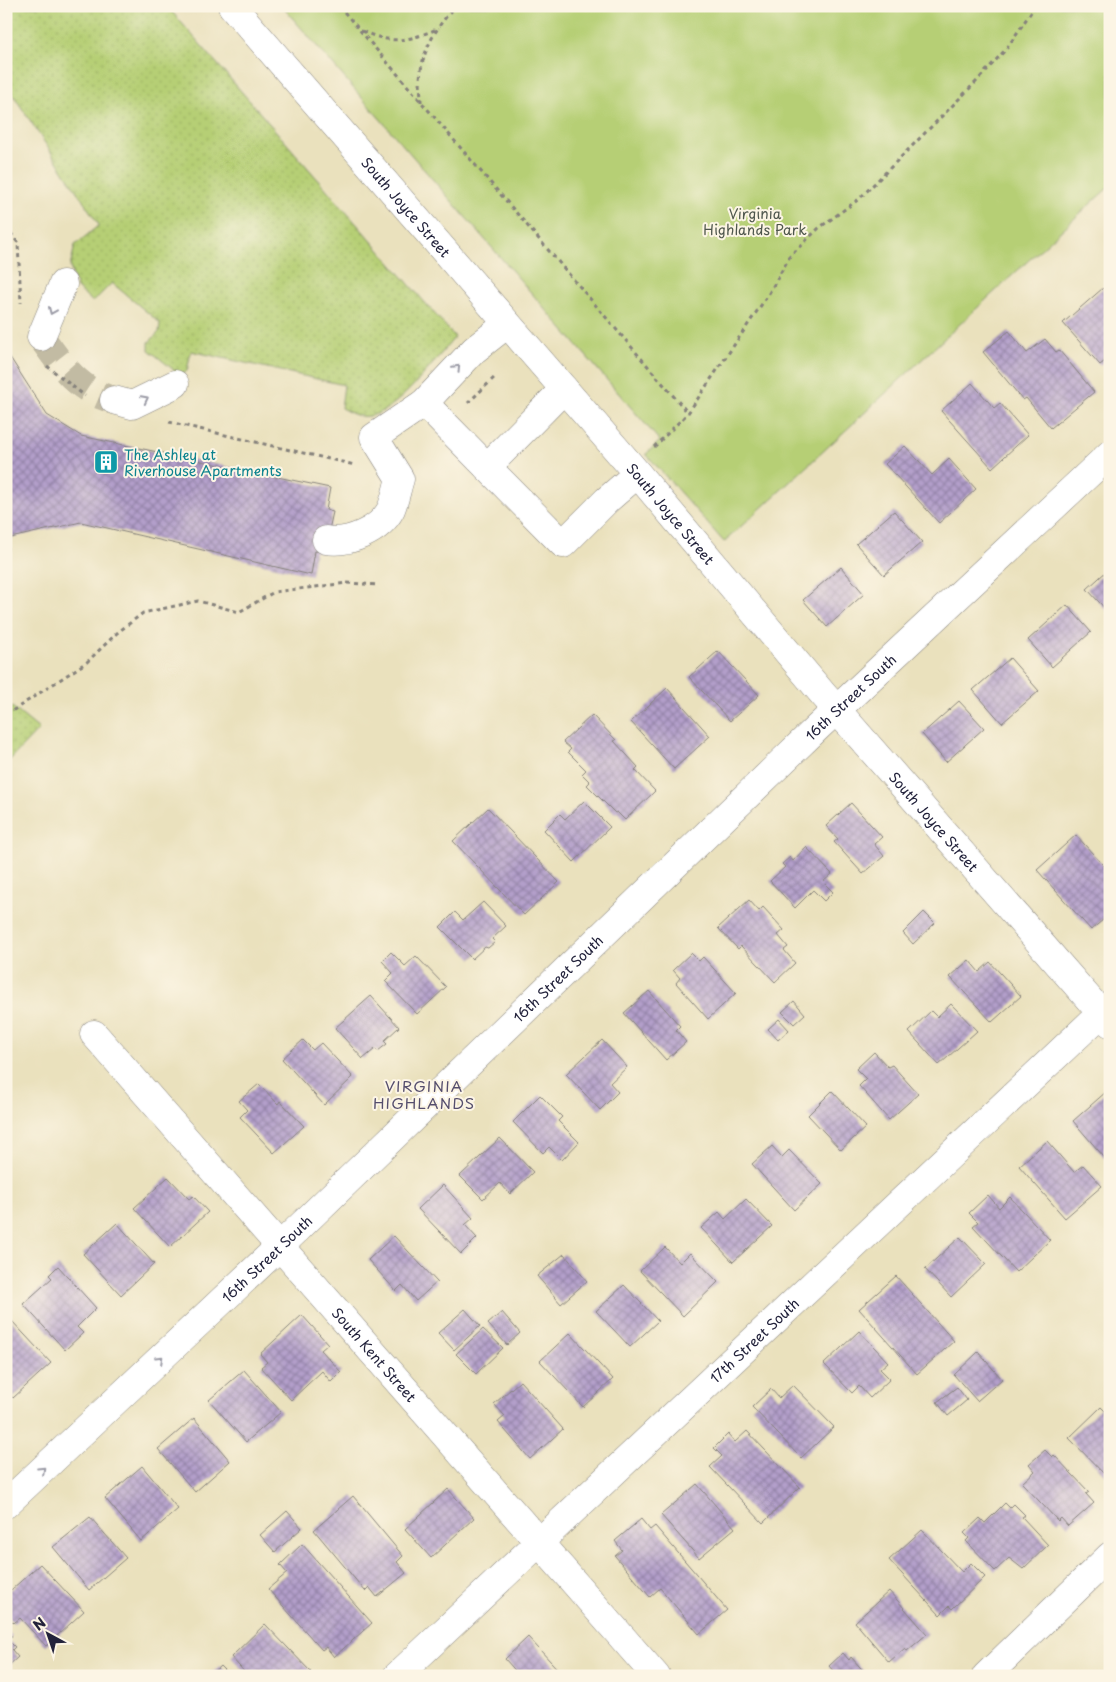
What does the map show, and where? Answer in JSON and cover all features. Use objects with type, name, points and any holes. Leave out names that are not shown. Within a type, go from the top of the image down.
[{"type":"street","name":"South Joyce Street","points":[[232,6],[564,389],[837,710],[1107,1014]]},
{"type":"street","points":[[42,349],[63,284]]},
{"type":"street","points":[[326,540],[338,542],[368,533],[390,511],[400,479],[374,437],[424,403],[474,350],[507,324]]},
{"type":"street","points":[[103,400],[132,405],[175,384]]},
{"type":"street","points":[[487,468],[564,389]]},
{"type":"street","points":[[424,403],[563,544],[607,500],[637,474]]},
{"type":"street","name":"16th Street South","points":[[6,1504],[280,1246],[837,710],[1110,454]]},
{"type":"street","name":"17th Street South","points":[[398,1676],[539,1542],[1107,1014]]},
{"type":"street","name":"South Kent Street","points":[[94,1034],[656,1676]]},
{"type":"street","points":[[986,1676],[1110,1556]]},
{"type":"path","points":[[339,6],[688,413]]},
{"type":"path","points":[[421,102],[421,70],[428,48],[446,16],[457,6]]},
{"type":"path","points":[[653,448],[688,413],[768,295],[790,256],[819,228],[859,199],[976,82],[1007,48],[1035,6]]},
{"type":"path","points":[[359,29],[379,39],[396,41],[417,38],[440,28]]},
{"type":"path","points":[[6,226],[18,243],[22,313]]},
{"type":"path","points":[[42,349],[48,368],[80,394],[103,400]]},
{"type":"path","points":[[446,426],[496,376]]},
{"type":"path","points":[[162,420],[376,470],[390,463]]},
{"type":"path","points":[[6,575],[7,539]]},
{"type":"path","points":[[6,715],[87,662],[117,633],[143,613],[198,601],[239,612],[274,592],[347,583],[377,585]]},
{"type":"green space","points":[[6,6],[167,6],[455,337],[404,395],[381,412],[370,416],[359,416],[341,408],[344,385],[191,351],[187,371],[180,375],[149,350],[149,342],[159,332],[160,323],[112,283],[93,302],[77,288],[70,267],[75,245],[99,225],[6,84]]},
{"type":"green space","name":"Virginia Highlands Park","points":[[282,6],[1110,6],[1110,186],[724,542],[646,454],[660,441]]},
{"type":"green space","points":[[6,702],[39,729],[6,764]]},
{"type":"building","points":[[1103,288],[1110,296],[1110,357],[1100,365],[1063,323]]},
{"type":"building","points":[[1009,331],[1027,353],[1045,339],[1056,352],[1059,350],[1094,392],[1051,428],[1026,398],[1023,400],[983,352]]},
{"type":"building","name":"The Ashley at Riverhouse Apartments","points":[[6,351],[47,415],[81,436],[330,488],[326,510],[333,512],[324,552],[315,551],[311,575],[81,522],[6,539]]},
{"type":"building","points":[[972,383],[994,408],[1000,403],[1028,435],[992,468],[941,411]]},
{"type":"building","points":[[905,446],[932,475],[949,459],[976,489],[939,523],[885,464]]},
{"type":"building","points":[[894,511],[922,542],[884,575],[856,544]]},
{"type":"building","points":[[841,567],[864,594],[827,627],[803,600]]},
{"type":"building","points":[[1110,568],[1110,614],[1087,589]]},
{"type":"building","points":[[1067,605],[1091,632],[1052,667],[1028,640]]},
{"type":"building","points":[[718,651],[759,695],[730,721],[689,677]]},
{"type":"building","points":[[1010,658],[1039,691],[1002,723],[973,690]]},
{"type":"building","points":[[667,688],[710,736],[674,769],[631,722]]},
{"type":"building","points":[[959,701],[984,728],[946,762],[922,734]]},
{"type":"building","points":[[592,715],[616,740],[614,741],[638,767],[635,770],[655,791],[625,820],[617,812],[615,813],[587,785],[590,782],[582,774],[586,770],[568,752],[571,749],[563,742]]},
{"type":"building","points":[[584,801],[610,827],[574,862],[544,830],[560,814],[565,819]]},
{"type":"building","points":[[851,803],[882,837],[874,844],[884,856],[863,874],[834,842],[838,839],[826,826]]},
{"type":"building","points":[[488,808],[559,882],[524,915],[453,841]]},
{"type":"building","points":[[1076,835],[1110,873],[1110,914],[1091,930],[1037,870]]},
{"type":"building","points":[[806,847],[832,874],[823,882],[833,892],[824,901],[813,890],[795,908],[770,881],[785,867],[782,864],[790,857],[793,861]]},
{"type":"building","points":[[749,900],[759,911],[763,907],[784,930],[778,935],[788,947],[784,950],[795,963],[775,982],[741,946],[738,949],[718,928]]},
{"type":"building","points":[[483,902],[506,926],[492,939],[495,942],[488,948],[485,947],[472,959],[440,927],[455,912],[463,920]]},
{"type":"building","points":[[924,912],[935,923],[913,944],[903,933]]},
{"type":"building","points":[[391,952],[405,966],[416,956],[446,987],[417,1014],[385,981],[393,973],[382,961]]},
{"type":"building","points":[[691,953],[699,961],[703,957],[736,993],[708,1019],[676,983],[680,978],[673,970]]},
{"type":"building","points":[[969,960],[979,972],[990,962],[1021,996],[992,1022],[950,977]]},
{"type":"building","points":[[649,991],[680,1026],[676,1030],[686,1042],[666,1060],[624,1013]]},
{"type":"building","points":[[371,996],[399,1027],[384,1041],[387,1044],[378,1051],[375,1049],[363,1059],[335,1028]]},
{"type":"building","points":[[794,1001],[805,1014],[794,1024],[782,1012]]},
{"type":"building","points":[[951,1004],[977,1031],[939,1065],[909,1032],[931,1011],[937,1017]]},
{"type":"building","points":[[779,1019],[789,1030],[778,1040],[768,1029]]},
{"type":"building","points":[[303,1040],[313,1050],[321,1043],[353,1077],[324,1105],[282,1059]]},
{"type":"building","points":[[602,1040],[627,1067],[610,1083],[618,1092],[600,1110],[566,1074]]},
{"type":"building","points":[[874,1052],[888,1067],[892,1065],[918,1094],[889,1120],[859,1086],[866,1079],[856,1069]]},
{"type":"building","points":[[259,1084],[278,1104],[280,1101],[304,1126],[274,1153],[240,1117],[247,1110],[239,1101]]},
{"type":"building","points":[[832,1091],[866,1127],[841,1150],[808,1115]]},
{"type":"building","points":[[1107,1091],[1110,1094],[1110,1164],[1073,1121]]},
{"type":"building","points":[[540,1095],[562,1117],[558,1121],[579,1142],[562,1160],[549,1147],[543,1153],[513,1122]]},
{"type":"building","points":[[500,1138],[533,1172],[510,1194],[500,1183],[483,1199],[460,1176]]},
{"type":"building","points":[[1047,1141],[1074,1172],[1083,1165],[1102,1186],[1065,1218],[1019,1166]]},
{"type":"building","points":[[772,1146],[782,1157],[789,1150],[822,1184],[794,1210],[752,1164]]},
{"type":"building","points":[[168,1177],[189,1199],[193,1196],[208,1212],[170,1247],[134,1208]]},
{"type":"building","points":[[443,1185],[473,1218],[465,1225],[477,1238],[461,1254],[418,1209]]},
{"type":"building","points":[[988,1195],[999,1208],[1010,1197],[1050,1240],[1016,1272],[973,1226],[978,1222],[969,1213]]},
{"type":"building","points":[[746,1199],[772,1226],[733,1262],[701,1228],[719,1212],[725,1219]]},
{"type":"building","points":[[117,1223],[154,1264],[121,1295],[83,1254]]},
{"type":"building","points":[[394,1236],[437,1282],[416,1301],[402,1285],[396,1291],[368,1260]]},
{"type":"building","points":[[960,1237],[986,1264],[951,1297],[925,1269]]},
{"type":"building","points":[[665,1247],[680,1263],[690,1253],[718,1282],[683,1316],[640,1271]]},
{"type":"building","points":[[564,1254],[587,1281],[561,1304],[537,1276]]},
{"type":"building","points":[[58,1266],[96,1308],[77,1327],[83,1333],[65,1350],[23,1304],[52,1278],[49,1275]]},
{"type":"building","points":[[896,1276],[954,1341],[917,1374],[859,1309]]},
{"type":"building","points":[[624,1285],[658,1321],[630,1347],[596,1311]]},
{"type":"building","points":[[465,1309],[480,1326],[454,1350],[438,1333]]},
{"type":"building","points":[[502,1312],[520,1333],[507,1345],[488,1324]]},
{"type":"building","points":[[302,1315],[328,1344],[321,1350],[341,1372],[331,1382],[322,1371],[291,1400],[261,1367],[267,1362],[260,1354]]},
{"type":"building","points":[[11,1320],[51,1363],[13,1398],[6,1391],[6,1325]]},
{"type":"building","points":[[483,1329],[503,1348],[476,1374],[456,1354]]},
{"type":"building","points":[[859,1331],[888,1362],[880,1369],[890,1379],[870,1398],[859,1386],[852,1393],[824,1364]]},
{"type":"building","points":[[570,1333],[613,1379],[583,1407],[540,1361]]},
{"type":"building","points":[[978,1352],[1002,1379],[977,1401],[954,1375]]},
{"type":"building","points":[[244,1370],[281,1412],[246,1442],[209,1400]]},
{"type":"building","points":[[520,1381],[563,1429],[530,1459],[498,1422],[505,1416],[494,1404]]},
{"type":"building","points":[[793,1385],[834,1427],[801,1458],[752,1407],[771,1389],[779,1398]]},
{"type":"building","points":[[957,1387],[967,1400],[948,1416],[937,1402]]},
{"type":"building","points":[[1101,1407],[1110,1416],[1110,1480],[1069,1438]]},
{"type":"building","points":[[194,1418],[230,1461],[195,1492],[158,1449]]},
{"type":"building","points":[[747,1431],[800,1487],[763,1523],[710,1467],[722,1456],[714,1448],[728,1434],[735,1442]]},
{"type":"building","points":[[1045,1450],[1052,1457],[1054,1455],[1089,1492],[1086,1494],[1094,1503],[1068,1526],[1061,1518],[1058,1521],[1022,1483],[1035,1471],[1029,1464]]},
{"type":"building","points":[[142,1466],[178,1509],[141,1541],[105,1498]]},
{"type":"building","points":[[697,1484],[735,1528],[699,1558],[661,1515]]},
{"type":"building","points":[[448,1489],[474,1518],[431,1558],[405,1529]]},
{"type":"building","points":[[353,1496],[403,1556],[397,1562],[406,1573],[377,1597],[369,1587],[365,1591],[314,1530]]},
{"type":"building","points":[[1005,1503],[1010,1508],[1014,1504],[1025,1515],[1022,1517],[1048,1545],[1023,1569],[1009,1558],[995,1571],[966,1541],[969,1538],[964,1533],[980,1518],[985,1523]]},
{"type":"building","points":[[287,1511],[302,1528],[275,1552],[260,1535]]},
{"type":"building","points":[[90,1517],[126,1558],[89,1590],[53,1547]]},
{"type":"building","points":[[641,1519],[650,1530],[655,1526],[727,1610],[699,1634],[660,1588],[650,1597],[615,1556],[622,1550],[615,1541]]},
{"type":"building","points":[[922,1530],[962,1572],[971,1563],[985,1577],[952,1609],[949,1606],[940,1615],[889,1560]]},
{"type":"building","points":[[302,1544],[372,1623],[334,1657],[326,1647],[322,1650],[268,1589],[287,1573],[280,1565]]},
{"type":"building","points":[[40,1564],[84,1611],[46,1646],[20,1618],[14,1623],[6,1615],[6,1587],[8,1586],[11,1590]]},
{"type":"building","points":[[889,1591],[927,1634],[907,1651],[905,1648],[889,1662],[855,1622]]},
{"type":"building","points":[[265,1624],[311,1672],[308,1676],[248,1676],[231,1657]]},
{"type":"building","points":[[6,1630],[12,1636],[7,1639],[15,1647],[12,1650],[18,1657],[6,1668]]},
{"type":"building","points":[[528,1637],[562,1676],[520,1676],[505,1659]]},
{"type":"building","points":[[843,1653],[849,1660],[851,1657],[868,1676],[832,1676],[835,1673],[829,1666]]},
{"type":"building","points":[[220,1666],[230,1676],[209,1676]]},
{"type":"tunnel","points":[[41,337],[56,358],[81,384],[101,396],[114,400]]},
{"type":"place","name":"The Ashley at Riverhouse Apartments","points":[[106,462]]},
{"type":"district","name":"VIRGINIA HIGHLANDS","points":[[424,1094]]}]
